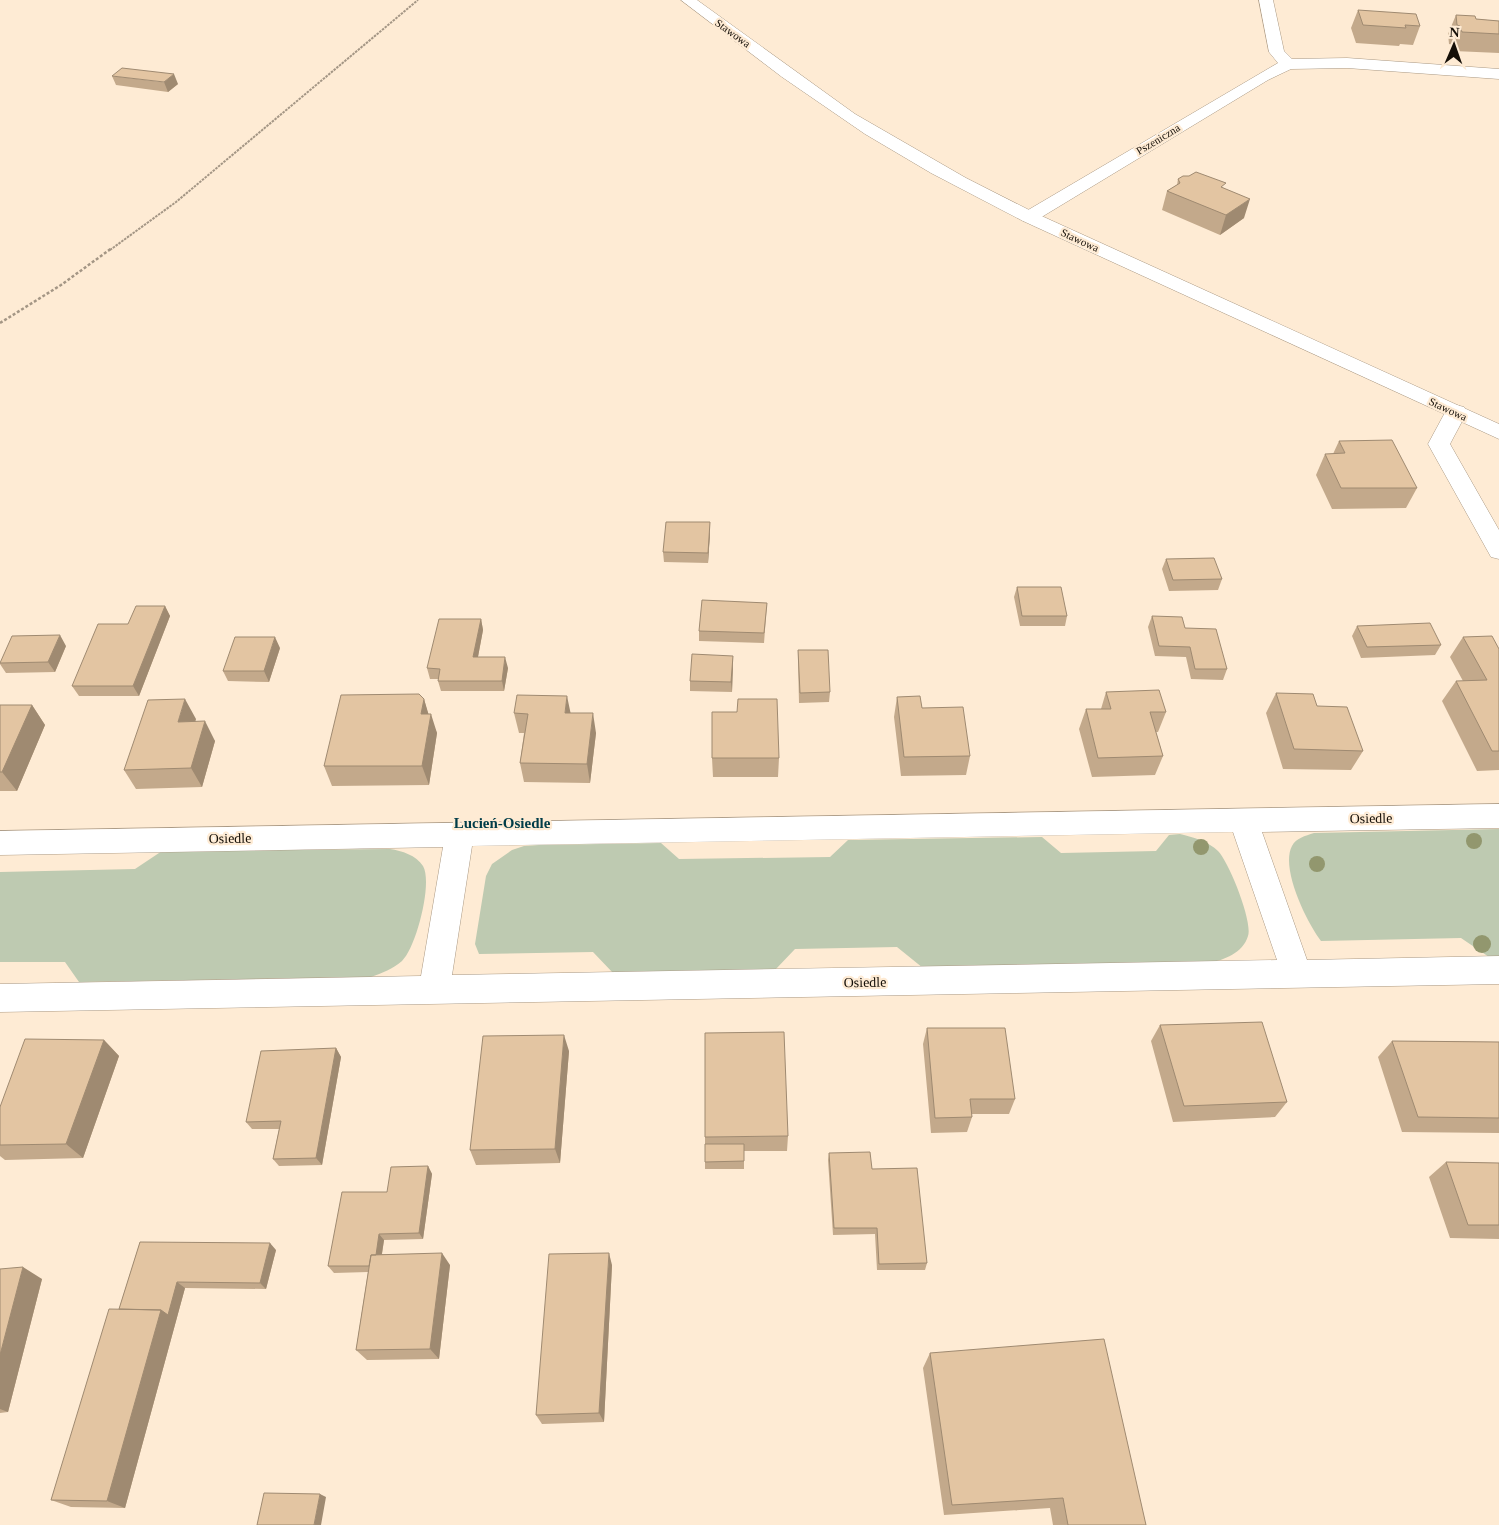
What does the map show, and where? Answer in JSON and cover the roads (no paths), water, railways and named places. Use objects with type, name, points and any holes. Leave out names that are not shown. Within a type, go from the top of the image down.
[{"type":"street","name":"Stawowa","points":[[688,0],[848,116],[891,143],[1029,217],[1499,432]]},
{"type":"street","points":[[1266,0],[1277,52],[1288,64]]},
{"type":"street","name":"Pszeniczna","points":[[1029,217],[1262,77],[1288,64],[1347,64],[1499,74]]},
{"type":"street","points":[[1456,412],[1439,444],[1499,551]]},
{"type":"street","name":"Osiedle","points":[[0,843],[1499,816]]},
{"type":"street","points":[[1243,820],[1297,974]]},
{"type":"street","points":[[434,990],[460,834]]},
{"type":"street","name":"Osiedle","points":[[0,998],[1499,970]]},
{"type":"district","name":"Lucień-Osiedle","points":[[502,823]]}]
